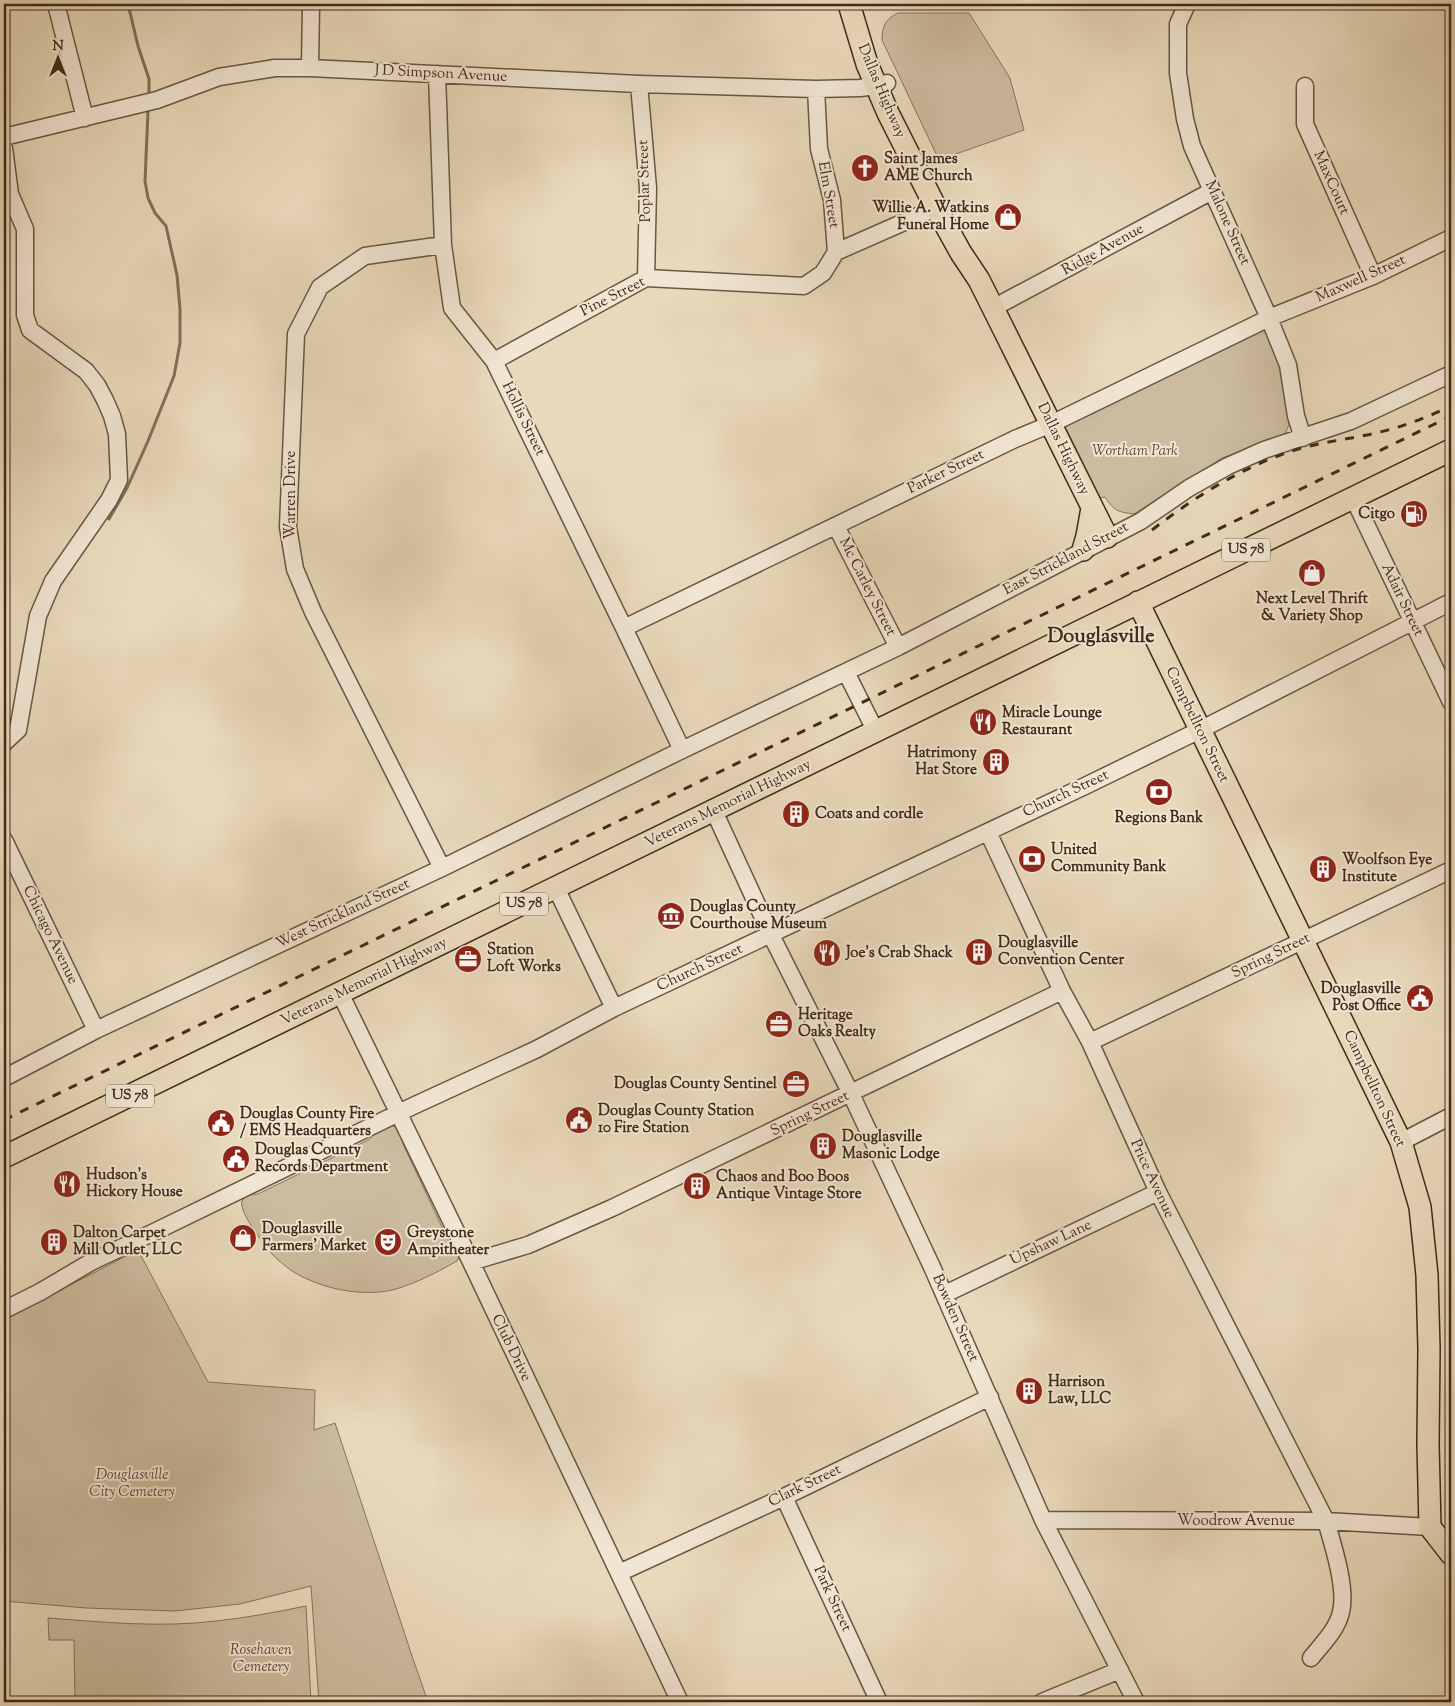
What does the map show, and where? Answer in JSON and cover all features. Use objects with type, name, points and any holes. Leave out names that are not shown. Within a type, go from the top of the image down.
[{"type":"main road","name":"Dallas Highway","points":[[849,4],[858,37],[968,250],[979,280],[1107,537]]},
{"type":"main road","name":"Dallas Highway","points":[[858,4],[881,84],[936,208],[961,253],[979,280]]},
{"type":"main road","name":"Veterans Memorial Highway","points":[[4,1157],[1451,450]]},
{"type":"main road","points":[[1083,550],[1088,536],[1092,508]]},
{"type":"main road","name":"Campbellton Street","points":[[1138,602],[1401,1142],[1420,1207],[1427,1275],[1430,1526]]},
{"type":"main road","points":[[1430,1526],[1451,1554]]},
{"type":"street","points":[[56,4],[85,118]]},
{"type":"street","points":[[310,68],[311,4]]},
{"type":"street","name":"Malone Street","points":[[1187,4],[1178,24],[1178,73],[1185,119],[1192,146],[1288,365],[1296,416],[1303,438]]},
{"type":"street","name":"J D Simpson Avenue","points":[[4,137],[157,100],[218,77],[275,68],[310,68],[639,84],[816,89],[860,88],[881,84]]},
{"type":"street","name":"Hollis Street","points":[[437,74],[443,245],[452,308],[494,361],[682,750]]},
{"type":"street","name":"Poplar Street","points":[[639,84],[648,188],[646,278]]},
{"type":"street","name":"MaxCourt","points":[[1305,86],[1305,124],[1372,276]]},
{"type":"street","name":"Elm Street","points":[[816,89],[819,149],[832,200],[836,252]]},
{"type":"street","points":[[4,148],[10,194],[25,229],[25,315],[30,330],[86,371],[97,385],[112,416],[117,434],[119,480],[109,500],[54,581],[45,599],[38,616],[18,730],[4,743]]},
{"type":"street","name":"Ridge Avenue","points":[[993,308],[1212,191]]},
{"type":"street","points":[[836,252],[936,208]]},
{"type":"street","name":"Maxwell Street","points":[[1269,318],[1372,276],[1451,238]]},
{"type":"street","name":"Warren Drive","points":[[442,868],[313,612],[295,569],[288,527],[296,334],[320,287],[365,256],[443,245]]},
{"type":"street","name":"Pine Street","points":[[494,361],[646,278],[804,286],[823,273],[836,252]]},
{"type":"street","name":"Parker Street","points":[[624,628],[1269,318]]},
{"type":"street","name":"East Strickland Street","points":[[682,750],[898,648],[1107,537],[1141,521],[1189,488],[1228,466],[1264,450],[1360,417],[1451,374]]},
{"type":"street","name":"Adair Street","points":[[1354,497],[1451,702]]},
{"type":"street","name":"Mc Carley Street","points":[[836,526],[898,648]]},
{"type":"street","name":"Church Street","points":[[4,1310],[92,1262],[398,1113],[537,1049],[614,1008],[1200,730],[1451,602]]},
{"type":"street","points":[[846,672],[876,732]]},
{"type":"street","name":"West Strickland Street","points":[[4,1078],[96,1030],[442,868],[682,750]]},
{"type":"street","name":"Bowden Street","points":[[714,811],[771,935],[851,1094],[945,1294],[1043,1520],[1136,1702]]},
{"type":"street","name":"Price Avenue","points":[[988,832],[1062,991],[1090,1042],[1158,1192],[1326,1521],[1337,1559],[1342,1594],[1341,1612],[1334,1629],[1311,1658]]},
{"type":"street","name":"Chicago Avenue","points":[[4,840],[96,1030]]},
{"type":"street","name":"Spring Street","points":[[1090,1042],[1451,870]]},
{"type":"street","points":[[556,888],[614,1008]]},
{"type":"street","name":"Spring Street","points":[[471,1262],[528,1244],[612,1208],[1062,991]]},
{"type":"street","name":"Club Drive","points":[[340,993],[471,1262],[680,1702]]},
{"type":"street","points":[[1401,1142],[1451,1116]]},
{"type":"street","name":"Upshaw Lane","points":[[945,1294],[1158,1192]]},
{"type":"street","name":"Clark Street","points":[[619,1573],[784,1497],[990,1397]]},
{"type":"street","name":"Park Street","points":[[784,1497],[879,1702]]},
{"type":"street","name":"Woodrow Avenue","points":[[1043,1520],[1326,1521],[1430,1526]]},
{"type":"street","points":[[1042,1702],[1120,1670]]},
{"type":"green space","points":[[898,13],[969,13],[1010,78],[1024,130],[939,160],[882,40],[885,24]]},
{"type":"green space","name":"Wortham Park","points":[[1267,329],[1285,380],[1289,425],[1284,436],[1222,458],[1134,514],[1117,510],[1105,497],[1099,498],[1062,428]]},
{"type":"green space","points":[[391,1125],[396,1127],[404,1138],[403,1144],[450,1244],[456,1247],[460,1255],[457,1261],[430,1276],[399,1288],[380,1292],[361,1292],[332,1288],[294,1272],[273,1255],[255,1232],[242,1206],[243,1199],[249,1195],[258,1194],[370,1139],[372,1135]]},
{"type":"green space","name":"Douglasville City Cemetery","points":[[138,1250],[208,1382],[315,1390],[314,1430],[335,1423],[428,1702],[319,1702],[311,1586],[240,1604],[175,1611],[86,1608],[4,1601],[4,1319]]},
{"type":"green space","name":"Rosehaven Cemetery","points":[[306,1606],[311,1702],[75,1702],[74,1640],[49,1640],[48,1618],[132,1624],[174,1624],[238,1618]]},
{"type":"waterway","points":[[128,4],[138,46],[149,79],[149,92]]},
{"type":"waterway","points":[[109,519],[127,488],[148,441],[174,376],[180,343],[177,275],[166,226],[155,213],[148,198],[145,181],[148,111]]},
{"type":"railway","points":[[1152,530],[1183,507],[1231,477],[1266,461],[1307,447],[1398,427],[1451,406]]},
{"type":"railway","points":[[4,1120],[1451,416]]},
{"type":"place","name":"Saint James AME Church","points":[[865,168]]},
{"type":"place","name":"Willie A. Watkins Funeral Home","points":[[1008,217]]},
{"type":"place","name":"Citgo","points":[[1414,514]]},
{"type":"place","name":"Next Level Thrift & Variety Shop","points":[[1312,573]]},
{"type":"place","name":"Miracle Lounge Restaurant","points":[[983,722]]},
{"type":"place","name":"Hatrimony Hat Store","points":[[996,762]]},
{"type":"place","name":"Regions Bank","points":[[1159,792]]},
{"type":"place","name":"Coats and cordle","points":[[796,814]]},
{"type":"place","name":"United Community Bank","points":[[1032,859]]},
{"type":"place","name":"Woolfson Eye Institute","points":[[1323,869]]},
{"type":"place","name":"Douglas County Courthouse Museum","points":[[671,916]]},
{"type":"place","name":"Douglasville Convention Center","points":[[979,952]]},
{"type":"place","name":"Joe's Crab Shack","points":[[827,953]]},
{"type":"place","name":"Station Loft Works","points":[[468,959]]},
{"type":"place","name":"Douglasville Post Office","points":[[1420,998]]},
{"type":"place","name":"Heritage Oaks Realty","points":[[779,1024]]},
{"type":"place","name":"Douglas County Sentinel","points":[[796,1084]]},
{"type":"place","name":"Douglas County Station 10 Fire Station","points":[[579,1120]]},
{"type":"place","name":"Douglas County Fire / EMS Headquarters","points":[[221,1123]]},
{"type":"place","name":"Douglasville Masonic Lodge","points":[[823,1146]]},
{"type":"place","name":"Douglas County Records Department","points":[[236,1159]]},
{"type":"place","name":"Hudson's Hickory House","points":[[67,1184]]},
{"type":"place","name":"Chaos and Boo Boos Antique Vintage Store","points":[[697,1186]]},
{"type":"place","name":"Douglasville Farmers' Market","points":[[243,1238]]},
{"type":"place","name":"Dalton Carpet Mill Outlet, LLC","points":[[54,1242]]},
{"type":"place","name":"Greystone Ampitheater","points":[[388,1242]]},
{"type":"place","name":"Harrison Law, LLC","points":[[1029,1391]]},
{"type":"district","name":"Douglasville","points":[[1101,637]]}]
